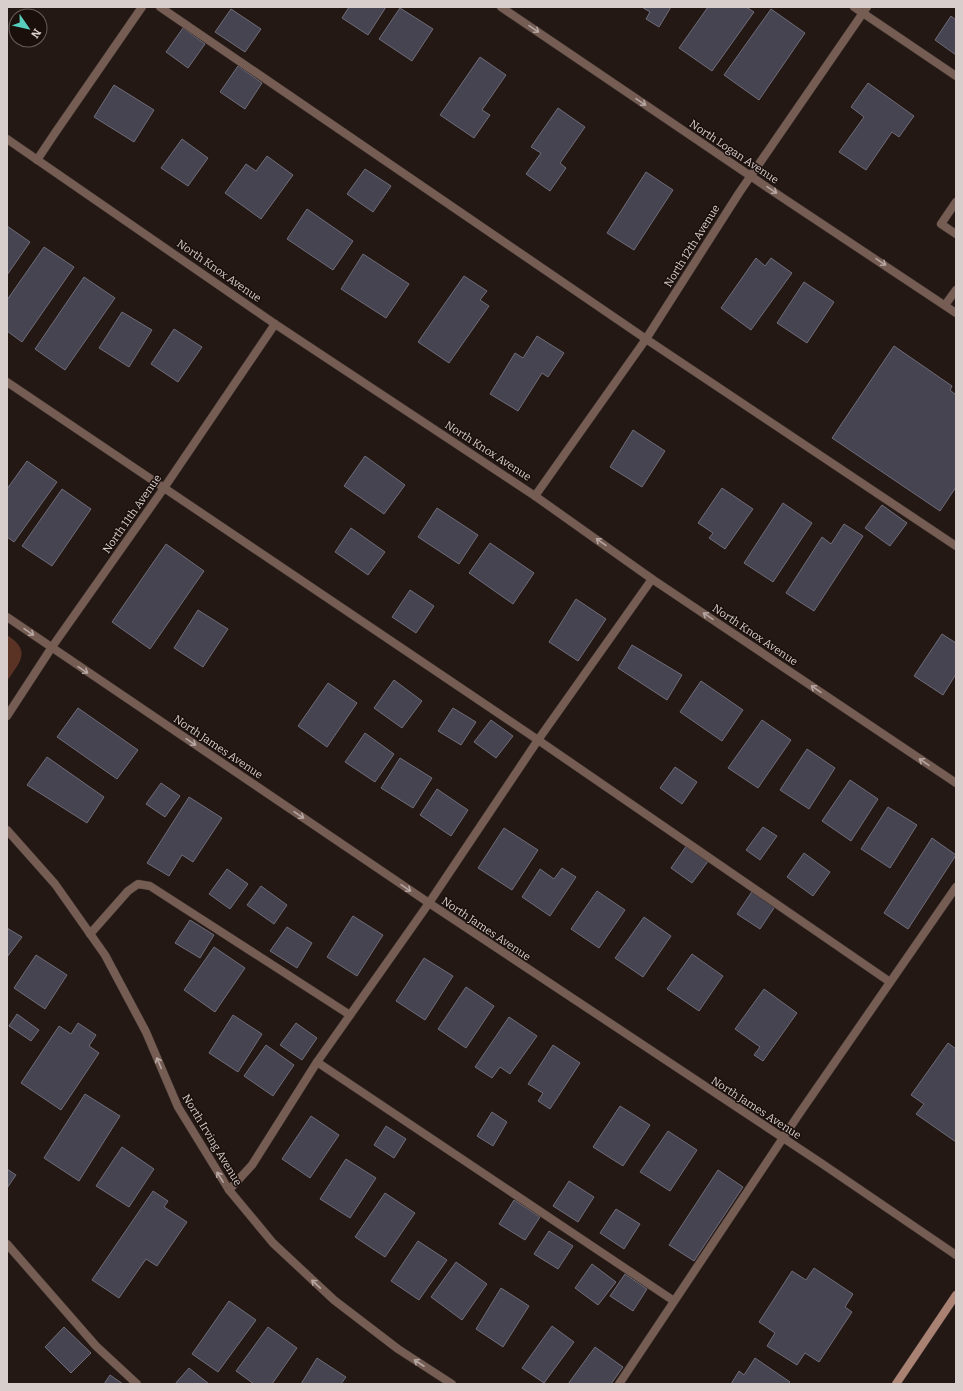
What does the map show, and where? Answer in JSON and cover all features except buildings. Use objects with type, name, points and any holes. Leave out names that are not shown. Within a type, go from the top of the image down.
[{"type":"main road","points":[[896,1384],[956,1295]]},
{"type":"street","points":[[37,160],[142,7]]},
{"type":"street","points":[[160,7],[646,339],[956,545]]},
{"type":"street","name":"North Logan Avenue","points":[[502,7],[751,176],[956,312]]},
{"type":"street","points":[[854,7],[865,10],[956,76]]},
{"type":"street","name":"North 12th Avenue","points":[[535,496],[646,339],[751,176],[865,10]]},
{"type":"street","name":"North Knox Avenue","points":[[7,139],[275,324],[535,496],[652,578],[956,783]]},
{"type":"street","points":[[956,202],[941,224],[956,234]]},
{"type":"street","points":[[945,305],[956,290]]},
{"type":"street","name":"North 11th Avenue","points":[[7,716],[52,647],[164,488],[275,324]]},
{"type":"street","points":[[7,382],[538,740],[890,982]]},
{"type":"street","points":[[229,1190],[252,1166],[317,1062],[429,903],[538,740],[652,578]]},
{"type":"street","name":"North James Avenue","points":[[7,617],[429,903],[782,1139],[821,1163],[956,1255]]},
{"type":"street","name":"North Irving Avenue","points":[[7,830],[55,884],[105,955],[146,1032],[178,1107],[229,1190],[272,1243],[334,1300],[398,1349],[452,1384]]},
{"type":"street","points":[[90,934],[128,891],[138,884],[150,886],[350,1015]]},
{"type":"street","points":[[619,1384],[782,1139],[956,887]]},
{"type":"street","points":[[317,1062],[674,1301]]},
{"type":"street","points":[[7,1244],[96,1346],[137,1384]]},
{"type":"shaded area","points":[[7,635],[19,646],[21,657],[16,668],[7,681]]}]
